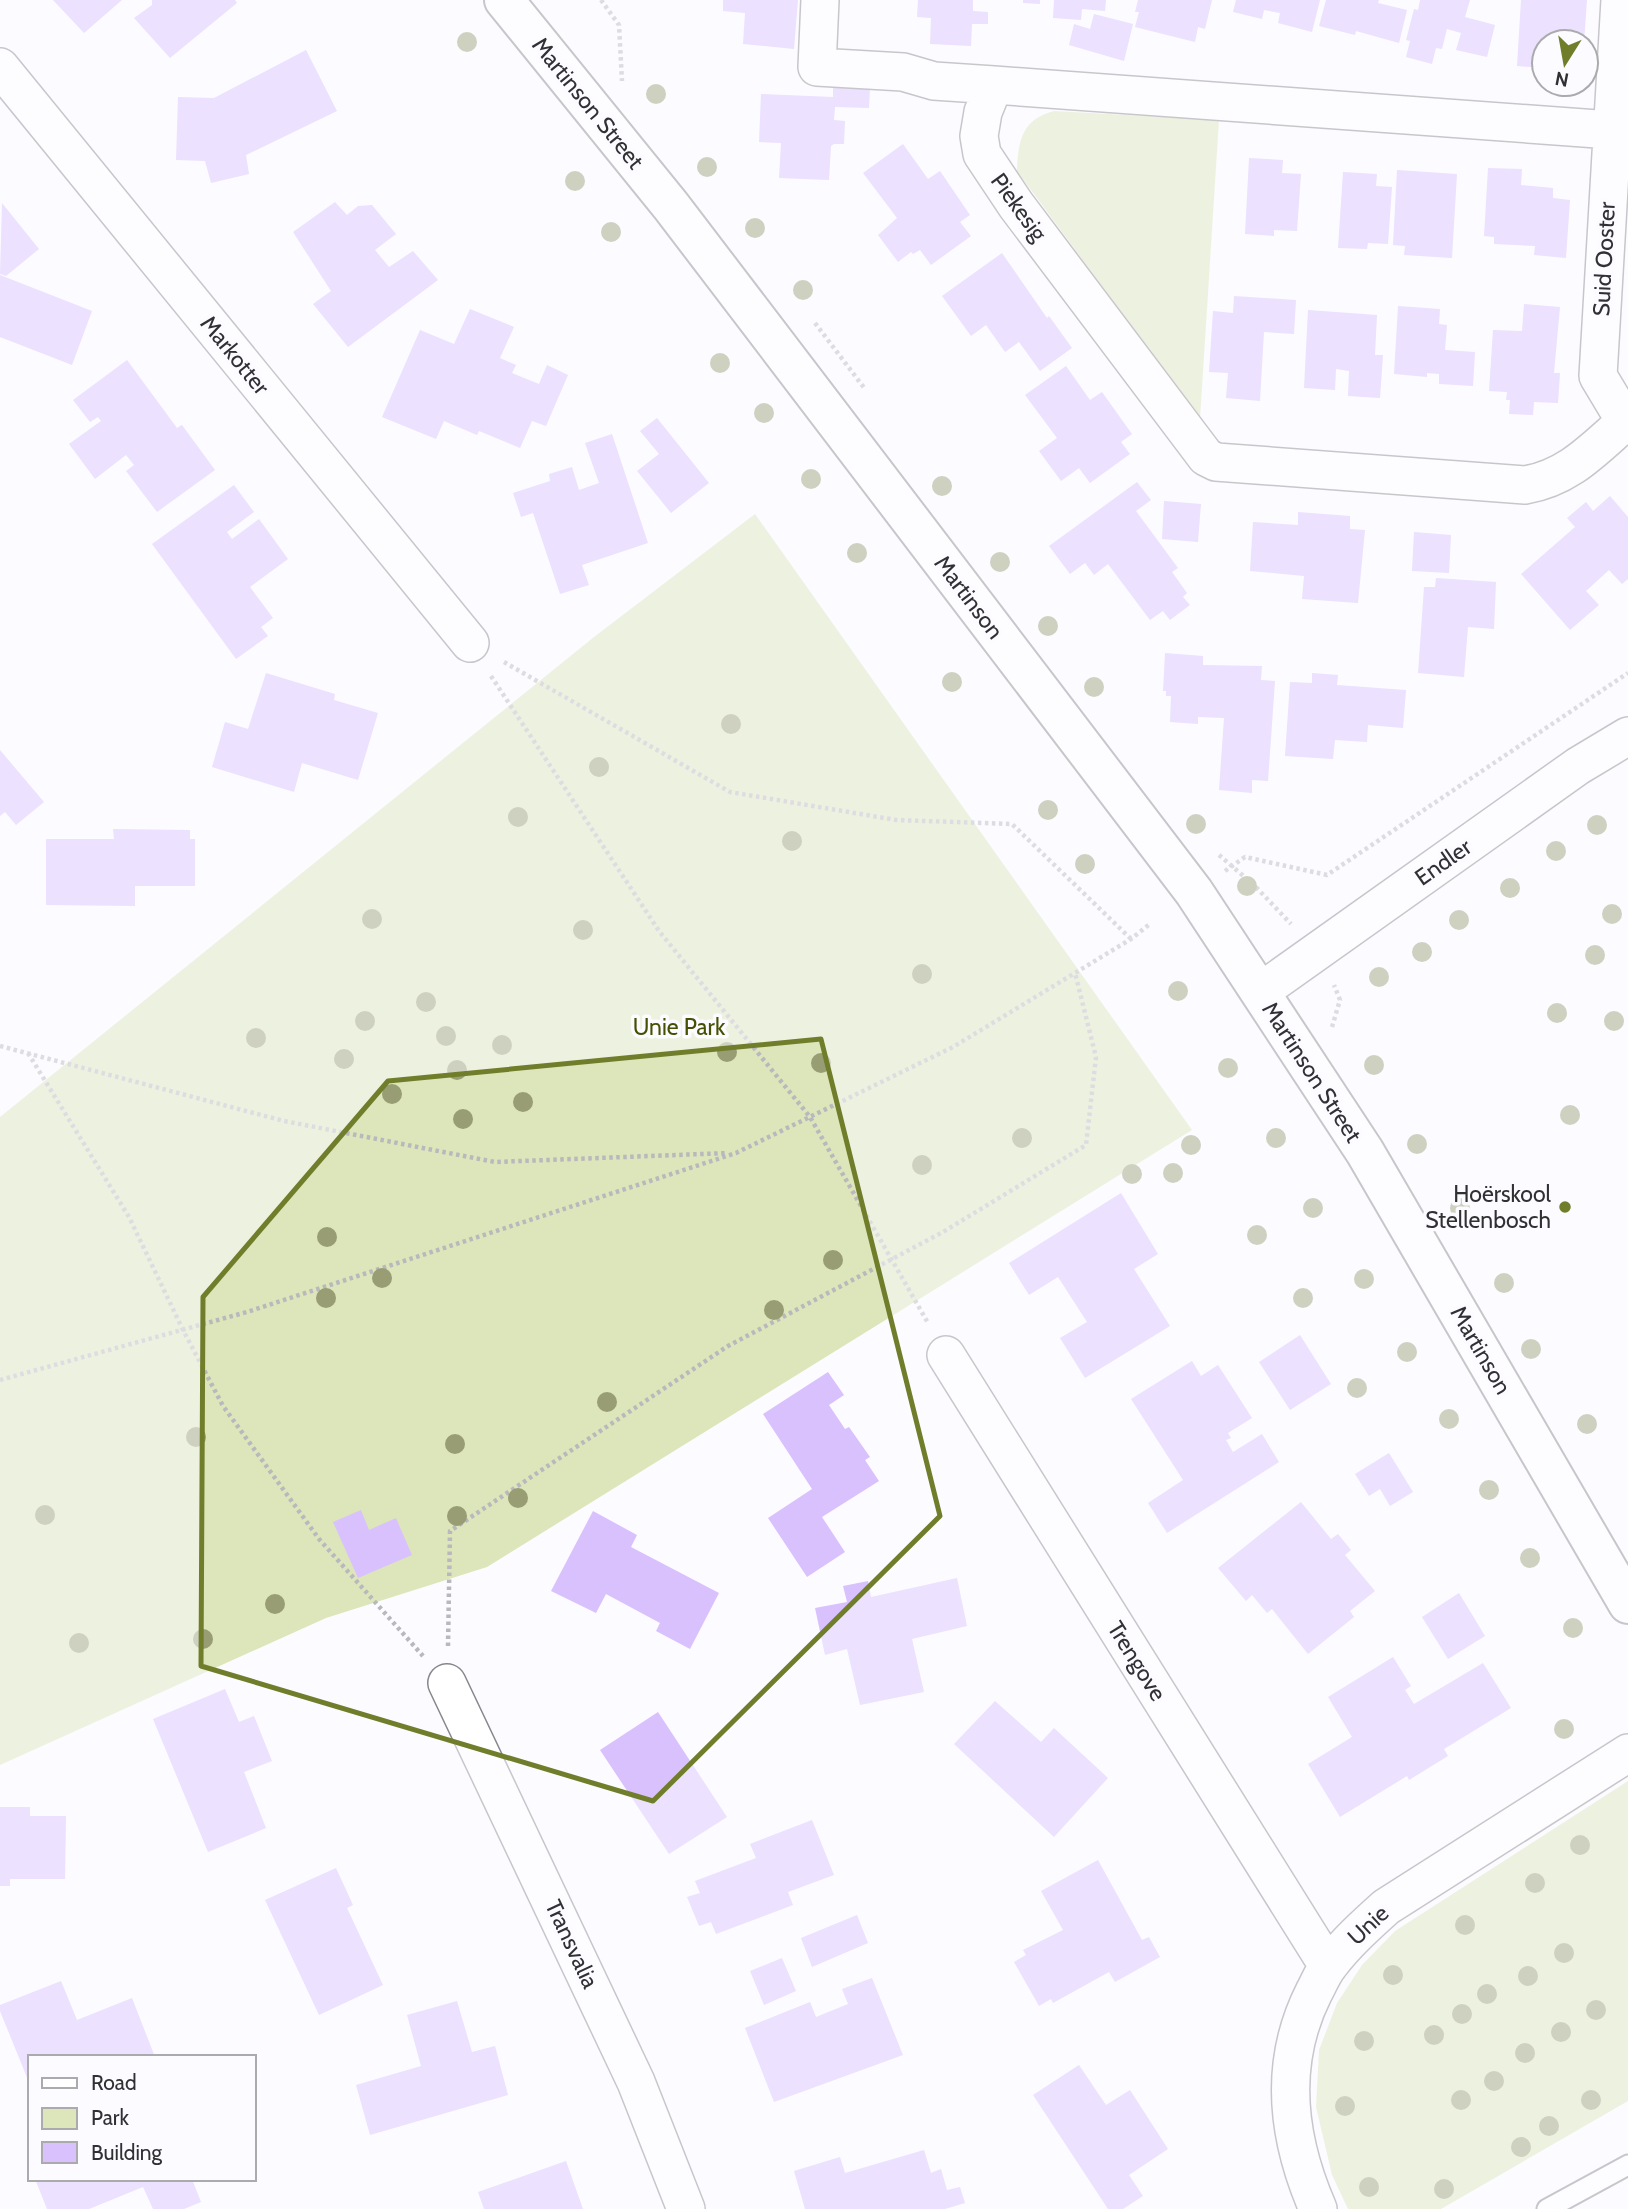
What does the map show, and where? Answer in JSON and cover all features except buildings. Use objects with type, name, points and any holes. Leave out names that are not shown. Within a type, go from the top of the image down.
[{"type":"street","points":[[820,0],[817,67],[903,72],[934,81],[1611,130]]},
{"type":"street","name":"Suid Ooster","points":[[1620,0],[1598,376],[1626,424]]},
{"type":"street","name":"Martinson Street","points":[[518,5],[671,206]]},
{"type":"street","name":"Markotter","points":[[0,67],[470,643]]},
{"type":"street","name":"Piekesig","points":[[994,85],[979,136],[982,154],[1016,205],[1206,457],[1216,463],[1525,485],[1546,482],[1578,464],[1626,424]]},
{"type":"street","name":"Martinson","points":[[671,206],[1194,892],[1260,992]]},
{"type":"street","name":"Endler","points":[[1260,992],[1567,774],[1628,736]]},
{"type":"street","name":"Martinson Street","points":[[1260,992],[1365,1152]]},
{"type":"street","name":"Martinson","points":[[1365,1152],[1628,1604]]},
{"type":"street","name":"Trengove","points":[[946,1356],[1328,1966]]},
{"type":"street","name":"Transvalia","points":[[447,1683],[636,2082],[686,2209]]},
{"type":"street","name":"Unie","points":[[1318,2209],[1307,2185],[1294,2138],[1290,2097],[1293,2047],[1305,2011],[1328,1966],[1355,1935],[1386,1907],[1628,1753]]},
{"type":"lane","points":[[1547,2209],[1628,2165]]},
{"type":"path","points":[[470,643],[730,792],[896,820],[1012,824],[1131,939]]},
{"type":"path","points":[[470,643],[659,931],[810,1117],[946,1356]]},
{"type":"path","points":[[1332,1033],[1340,1000],[1332,981],[1296,929],[1233,865],[1245,857],[1327,875],[1628,673]]},
{"type":"path","points":[[0,1380],[260,1308],[736,1153],[953,1047],[1131,939],[1151,923]]},
{"type":"path","points":[[447,1683],[450,1531],[728,1346],[943,1232],[1086,1144],[1096,1056],[1075,973]]},
{"type":"path","points":[[0,1046],[284,1121],[495,1162],[736,1153]]},
{"type":"path","points":[[28,1053],[129,1217],[223,1406],[319,1539],[447,1683]]},
{"type":"highlighted area","points":[[821,1039],[940,1516],[653,1801],[201,1666],[203,1297],[388,1081]]},
{"type":"green space","points":[[1054,111],[1219,120],[1200,419],[1017,171],[1021,141],[1028,126]]},
{"type":"green space","name":"Unie Park","points":[[755,514],[1192,1130],[487,1567],[326,1618],[0,1765],[0,1117],[594,637]]},
{"type":"green space","points":[[1628,1781],[1628,2101],[1441,2209],[1348,2209],[1332,2175],[1316,2107],[1319,2050],[1337,2003],[1362,1965],[1395,1931]]},
{"type":"place","name":"Hoërskool Stellenbosch","points":[[1565,1207]]}]
